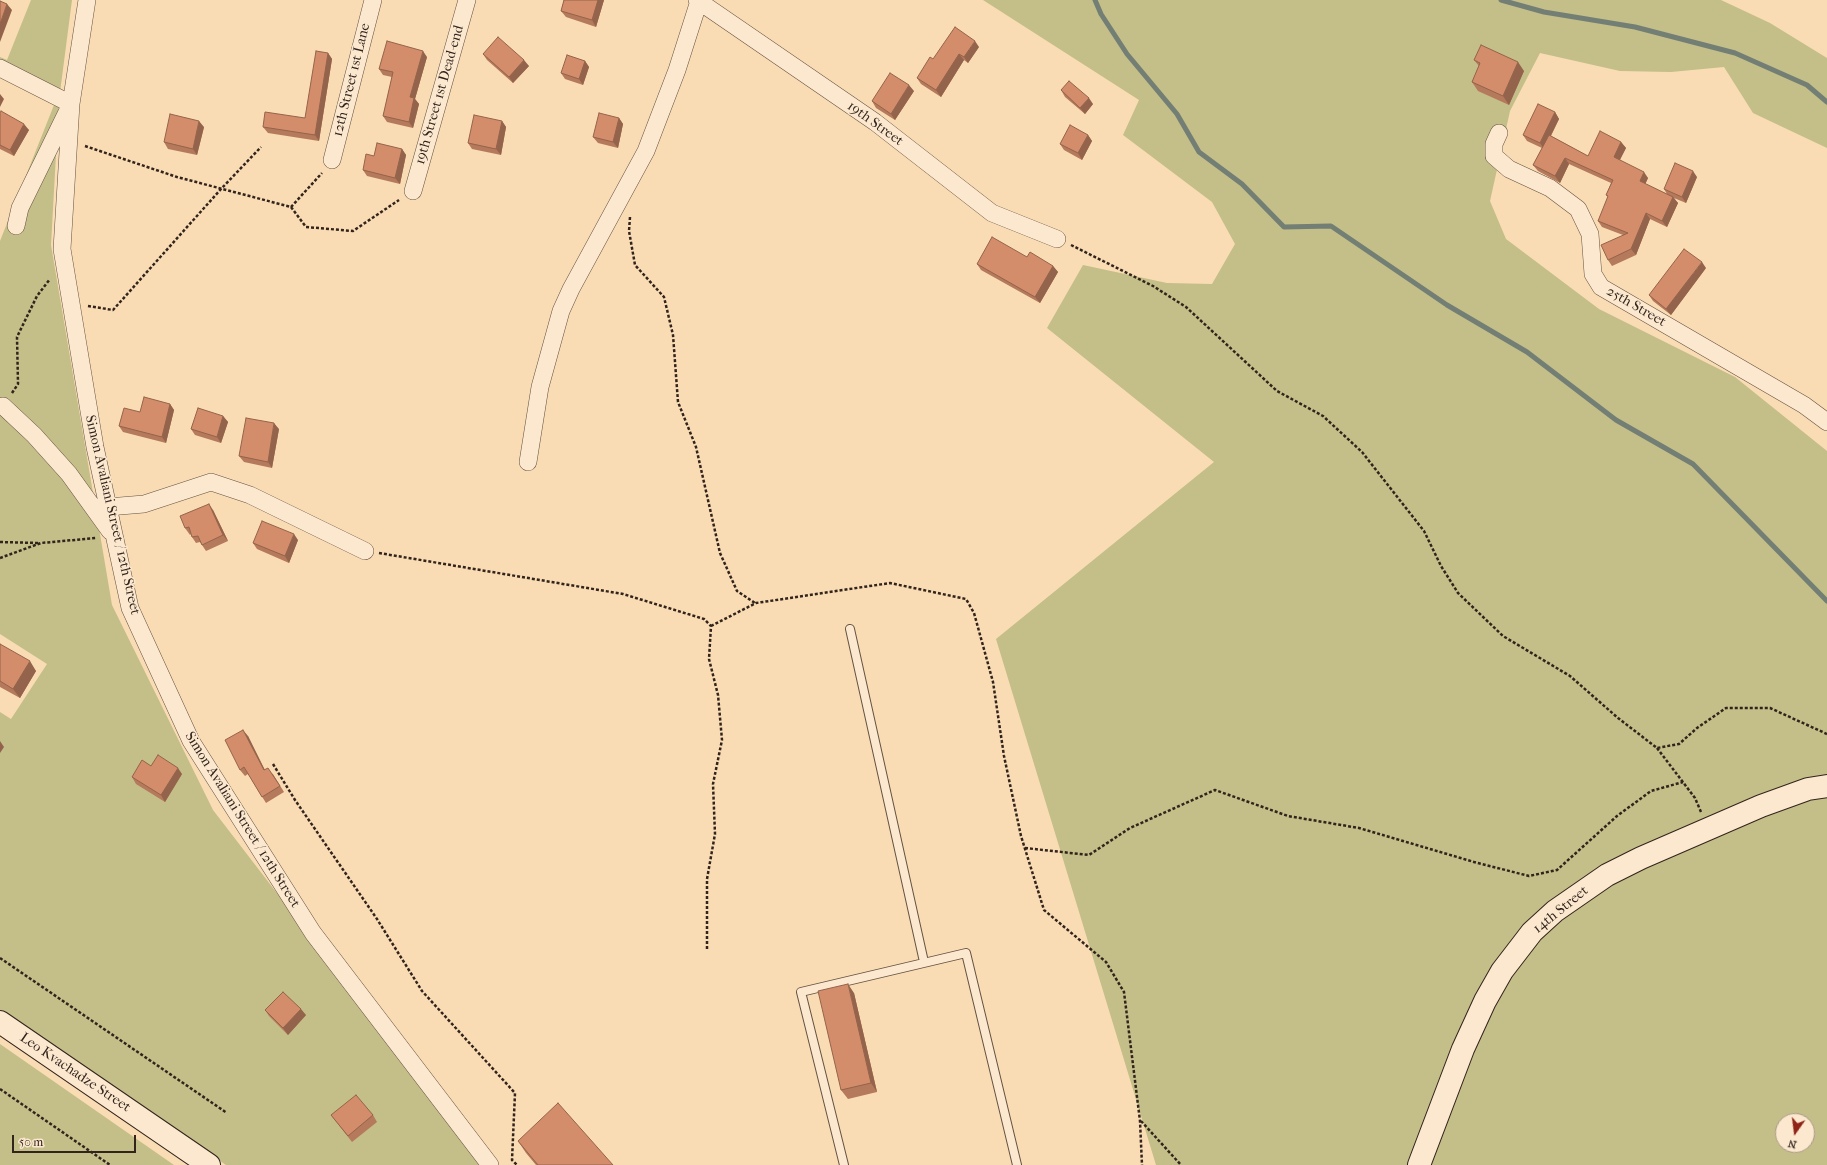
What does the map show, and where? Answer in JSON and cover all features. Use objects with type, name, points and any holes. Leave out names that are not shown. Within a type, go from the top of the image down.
[{"type":"street","name":"Simon Avaliani Street / 12th Street","points":[[87,0],[71,104],[62,249],[95,447],[130,608],[191,741],[313,933],[490,1165]]},
{"type":"street","name":"12th Street 1st Lane","points":[[332,160],[373,0]]},
{"type":"street","name":"19th Street 1st Dead-end","points":[[413,191],[467,0]]},
{"type":"street","points":[[528,462],[540,387],[561,311],[570,289],[646,151],[677,70],[698,1]]},
{"type":"street","name":"19th Street","points":[[698,1],[876,122],[992,213],[1057,239]]},
{"type":"street","points":[[0,68],[71,104],[20,208],[16,226]]},
{"type":"street","name":"25th Street","points":[[1499,133],[1494,144],[1494,156],[1509,169],[1550,188],[1578,209],[1590,234],[1593,274],[1601,287],[1804,404],[1827,422]]},
{"type":"street","points":[[3,406],[34,435],[69,474],[114,537]]},
{"type":"street","points":[[108,507],[144,504],[211,482],[250,495],[365,551]]},
{"type":"street","name":"14th Street","points":[[1419,1165],[1464,1049],[1485,1000],[1502,971],[1532,932],[1555,911],[1607,875],[1641,858],[1761,806],[1808,789],[1827,786]]},
{"type":"street","name":"Leo Kvachadze Street","points":[[0,1022],[209,1165]]},
{"type":"lane","points":[[850,629],[924,962]]},
{"type":"lane","points":[[844,1165],[802,992],[966,953],[1017,1165]]},
{"type":"path","points":[[69,140],[177,177],[291,207],[306,227],[353,231],[413,191]]},
{"type":"path","points":[[71,304],[114,310],[221,189],[261,148]]},
{"type":"path","points":[[291,207],[318,179],[332,160]]},
{"type":"path","points":[[630,216],[629,231],[635,265],[664,297],[673,335],[678,402],[696,447],[720,553],[736,591],[756,603]]},
{"type":"path","points":[[1057,239],[1153,286],[1186,307],[1277,391],[1323,416],[1362,452],[1424,531],[1441,566],[1458,594],[1503,636],[1570,676],[1618,718],[1657,748],[1695,798],[1700,812]]},
{"type":"path","points":[[3,406],[18,384],[17,337],[24,319],[37,296],[64,262]]},
{"type":"path","points":[[0,542],[41,543],[114,537]]},
{"type":"path","points":[[0,558],[41,543]]},
{"type":"path","points":[[365,551],[624,594],[704,619],[711,626],[709,658],[718,695],[722,740],[713,784],[715,834],[707,879],[707,951]]},
{"type":"path","points":[[711,626],[756,603],[890,583],[966,599],[974,613],[993,682],[1004,756],[1025,848],[1044,910],[1106,962],[1124,992],[1140,1121],[1142,1165]]},
{"type":"path","points":[[1657,748],[1679,744],[1697,728],[1726,708],[1770,708],[1827,734]]},
{"type":"path","points":[[273,764],[377,919],[422,991],[515,1094],[512,1160],[517,1165]]},
{"type":"path","points":[[1025,848],[1089,855],[1130,828],[1215,790],[1288,816],[1359,828],[1474,862],[1529,876],[1557,870],[1617,816],[1645,795],[1651,791],[1683,782]]},
{"type":"path","points":[[0,958],[227,1113]]},
{"type":"path","points":[[0,1089],[110,1165]]},
{"type":"path","points":[[1140,1121],[1181,1165]]},
{"type":"shaded area","points":[[31,0],[72,0],[59,100],[51,245],[112,605],[213,810],[486,1165],[226,1165],[0,1012],[0,712],[11,719],[47,664],[0,634],[0,241],[54,105],[0,78],[0,57],[7,60]]},
{"type":"shaded area","points":[[983,0],[1721,0],[1770,23],[1827,58],[1827,148],[1753,113],[1724,67],[1671,72],[1620,71],[1540,53],[1510,111],[1490,201],[1506,239],[1599,309],[1735,377],[1827,451],[1827,1165],[1156,1165],[996,639],[1214,462],[1047,328],[1083,265],[1167,283],[1212,284],[1235,244],[1212,202],[1123,135],[1139,100]]},
{"type":"shaded area","points":[[0,1044],[174,1165],[0,1165]]},
{"type":"building","points":[[564,0],[598,0],[592,20],[561,11]]},
{"type":"building","points":[[0,1],[7,4],[0,24]]},
{"type":"building","points":[[955,27],[975,41],[964,57],[959,54],[936,90],[917,78],[930,57],[933,59]]},
{"type":"building","points":[[498,37],[524,60],[509,77],[483,54]]},
{"type":"building","points":[[387,41],[423,51],[410,97],[414,98],[409,122],[383,116],[393,72],[379,69]]},
{"type":"building","points":[[1481,45],[1518,62],[1503,96],[1472,82],[1480,63],[1474,60]]},
{"type":"building","points":[[316,51],[328,53],[315,135],[263,127],[265,112],[305,118]]},
{"type":"building","points":[[567,55],[585,61],[579,79],[561,73]]},
{"type":"building","points":[[890,73],[909,85],[891,114],[872,101]]},
{"type":"building","points":[[1069,81],[1089,98],[1080,108],[1061,90]]},
{"type":"building","points":[[1538,104],[1555,112],[1540,143],[1523,135]]},
{"type":"building","points":[[1,111],[24,124],[10,150],[0,145]]},
{"type":"building","points":[[599,113],[619,118],[613,142],[593,137]]},
{"type":"building","points":[[170,114],[199,121],[193,149],[164,142]]},
{"type":"building","points":[[474,115],[502,121],[496,149],[468,143]]},
{"type":"building","points":[[1070,125],[1088,135],[1078,153],[1060,144]]},
{"type":"building","points":[[1600,131],[1621,142],[1614,157],[1644,172],[1640,181],[1673,197],[1662,221],[1646,213],[1631,249],[1608,260],[1601,245],[1628,233],[1598,221],[1608,196],[1606,195],[1613,180],[1565,158],[1555,176],[1533,165],[1549,135],[1588,156]]},
{"type":"building","points":[[377,143],[402,149],[395,178],[363,170],[366,154],[374,156]]},
{"type":"building","points":[[1675,163],[1693,171],[1682,197],[1664,189]]},
{"type":"building","points":[[992,237],[1027,257],[1030,252],[1053,266],[1035,297],[977,264]]},
{"type":"building","points":[[1684,249],[1702,262],[1666,309],[1649,295]]},
{"type":"building","points":[[144,397],[170,404],[162,437],[119,426],[124,408],[140,412]]},
{"type":"building","points":[[198,408],[223,416],[217,437],[191,429]]},
{"type":"building","points":[[246,418],[274,423],[268,462],[239,456]]},
{"type":"building","points":[[209,504],[223,535],[202,545],[198,536],[192,537],[189,527],[185,528],[180,516]]},
{"type":"building","points":[[262,521],[294,534],[285,556],[253,543]]},
{"type":"building","points":[[0,644],[30,661],[13,689],[0,681]]},
{"type":"building","points":[[243,730],[264,770],[268,768],[280,786],[262,797],[244,767],[240,770],[225,740]]},
{"type":"building","points":[[158,755],[178,768],[161,795],[132,777],[142,760],[151,766]]},
{"type":"building","points":[[848,984],[871,1083],[841,1090],[818,991]]},
{"type":"building","points":[[283,992],[301,1009],[283,1028],[265,1010]]},
{"type":"building","points":[[356,1095],[373,1115],[348,1136],[331,1115]]},
{"type":"building","points":[[558,1103],[613,1165],[538,1165],[518,1141]]},
{"type":"waterway","points":[[1095,0],[1101,14],[1127,54],[1177,114],[1199,152],[1242,184],[1284,227],[1331,226],[1447,305],[1527,352],[1616,420],[1693,464],[1827,601]]},
{"type":"waterway","points":[[1501,0],[1544,12],[1635,27],[1735,53],[1807,85],[1827,102]]}]
